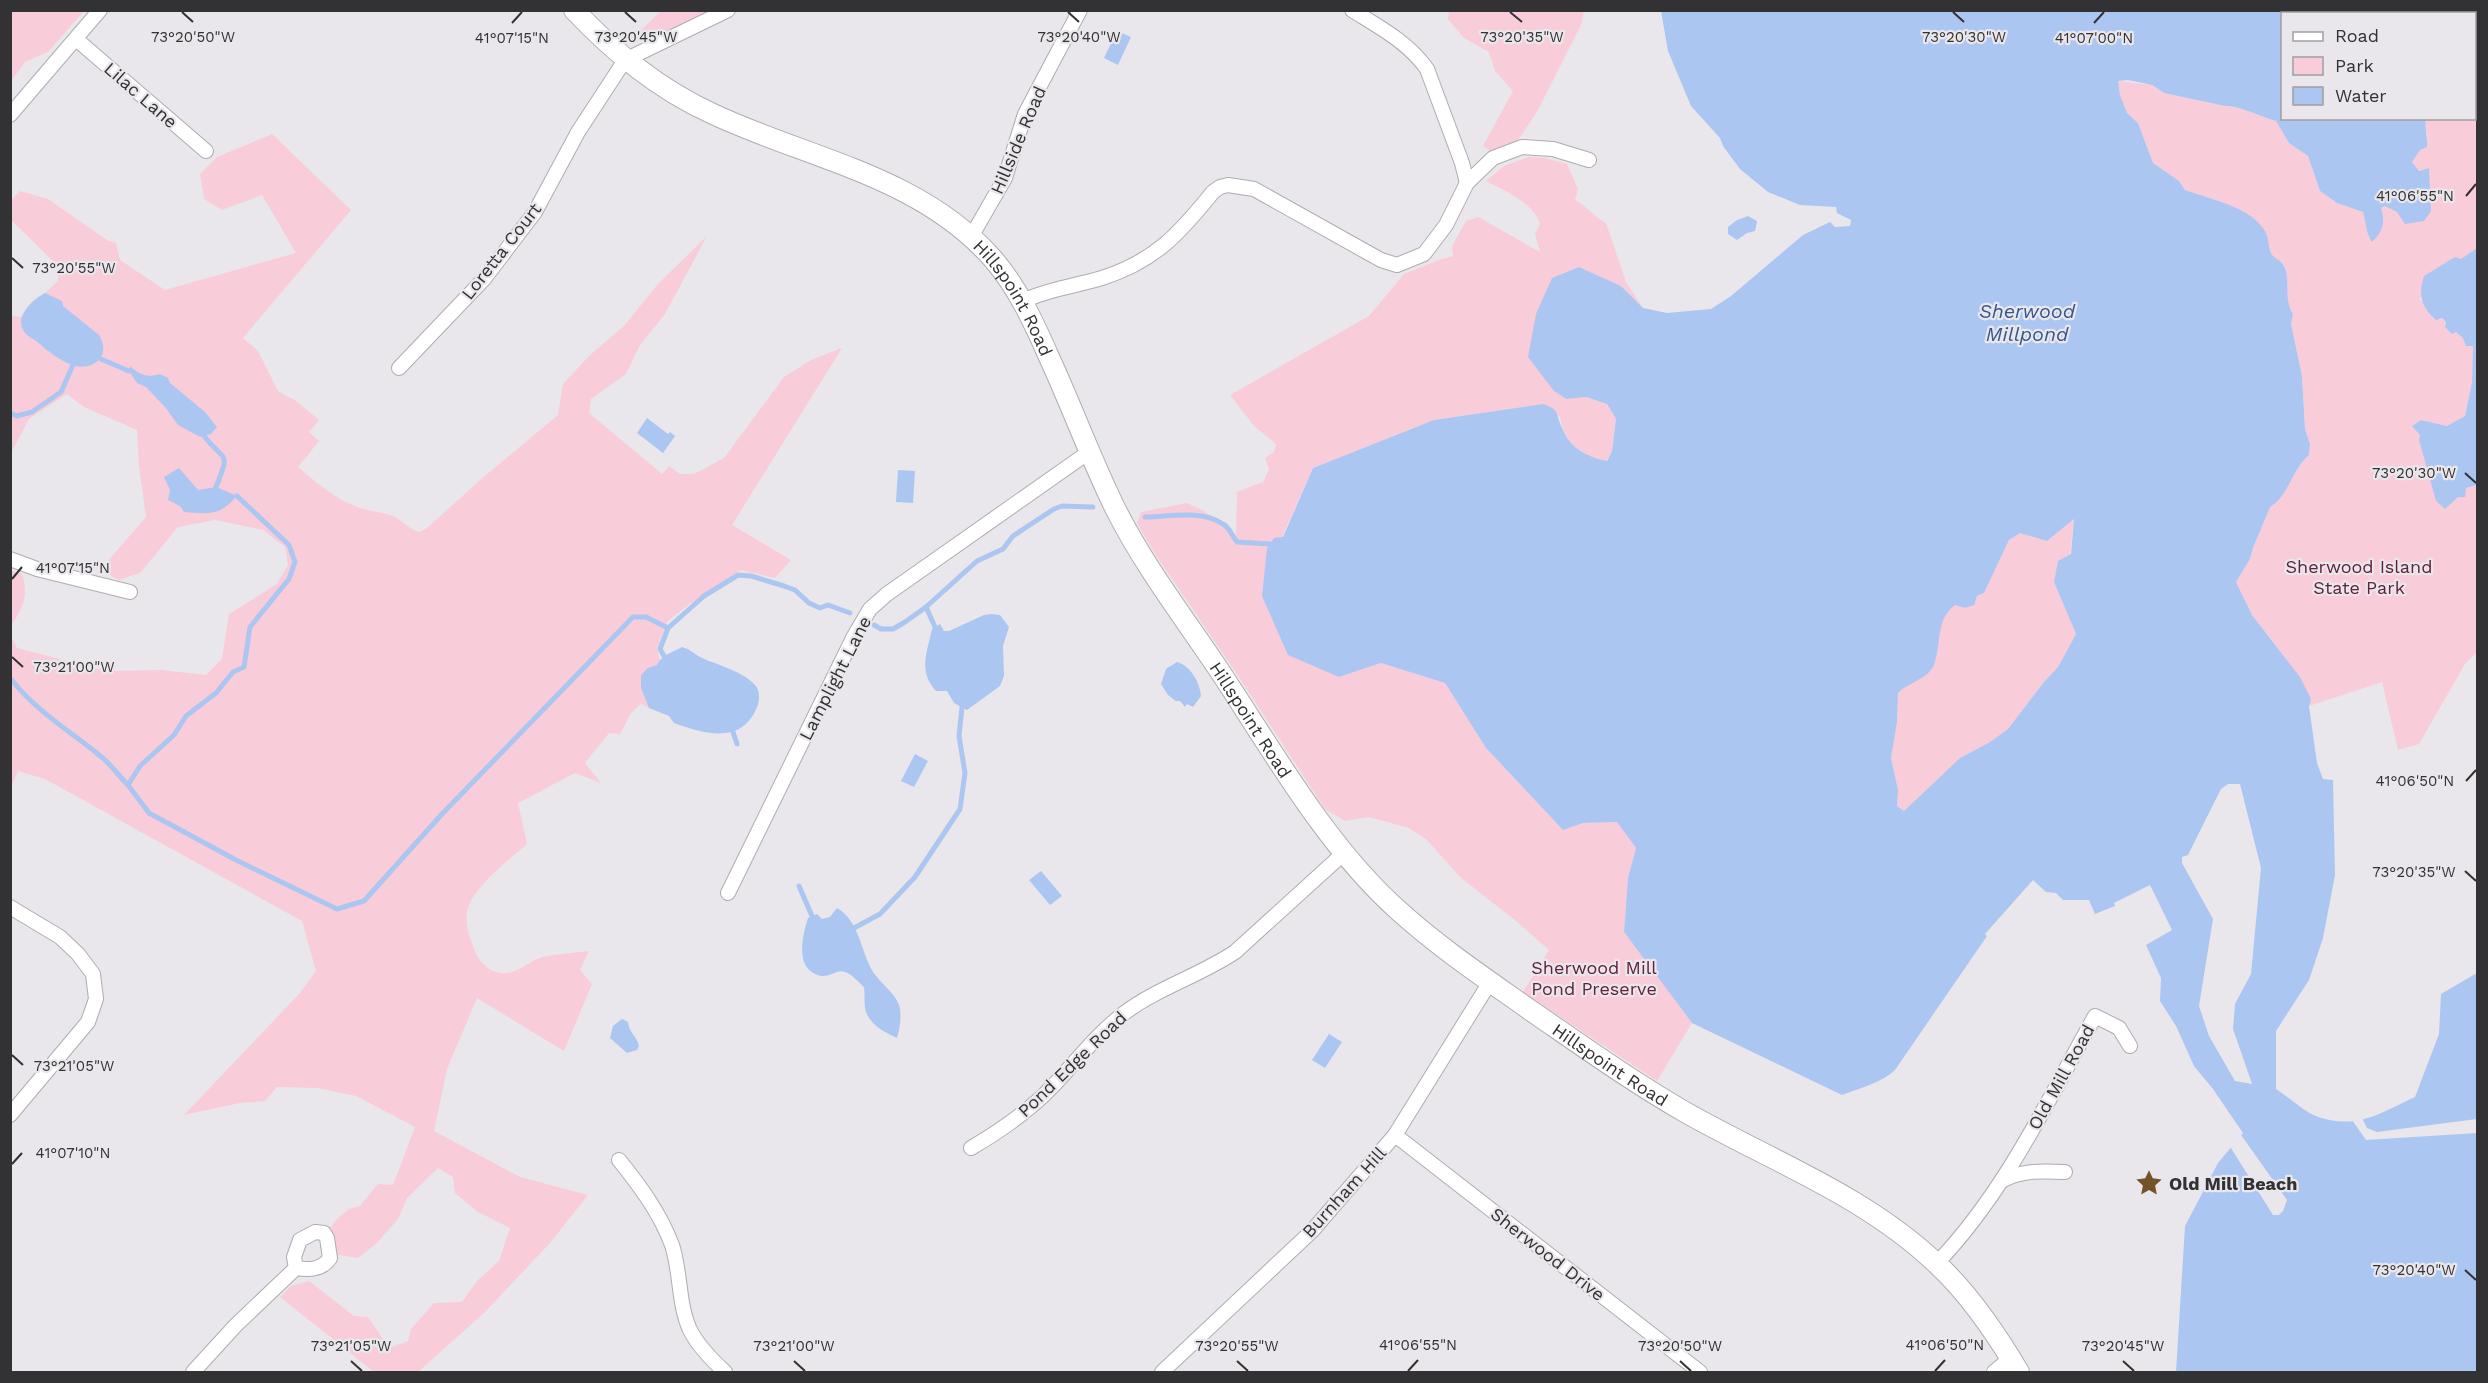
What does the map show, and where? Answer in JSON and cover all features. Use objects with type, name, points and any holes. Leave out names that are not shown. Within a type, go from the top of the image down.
[{"type":"street","points":[[10,115],[100,10]]},
{"type":"street","name":"Hillspoint Road","points":[[574,10],[625,60],[665,89],[713,115],[857,170],[904,191],[927,204],[971,237],[995,261],[1023,301],[1055,370],[1089,453],[1118,513],[1143,555],[1326,830],[1378,892],[1421,932],[1490,982],[1652,1092],[1824,1184],[1896,1230],[1937,1263],[1969,1299],[2015,1365]]},
{"type":"street","points":[[625,60],[728,10]]},
{"type":"street","name":"Hillside Road","points":[[971,237],[1005,178],[1025,114],[1080,10]]},
{"type":"street","points":[[1352,10],[1418,55],[1427,69],[1462,163],[1467,183]]},
{"type":"street","name":"Lilac Lane","points":[[76,39],[206,151]]},
{"type":"street","name":"Loretta Court","points":[[399,368],[482,281],[535,212],[578,132],[625,60]]},
{"type":"street","points":[[1023,301],[1036,295],[1101,278],[1134,266],[1166,246],[1220,187],[1254,189],[1381,260],[1397,265],[1424,254],[1446,225],[1467,183],[1493,158],[1522,147],[1553,149],[1589,160]]},
{"type":"street","name":"Lamplight Lane","points":[[728,893],[846,652],[870,609],[887,594],[1089,453]]},
{"type":"street","points":[[10,559],[37,569],[130,592]]},
{"type":"street","name":"Pond Edge Road","points":[[971,1148],[1001,1131],[1050,1089],[1121,1016],[1141,1001],[1219,963],[1235,952],[1344,853]]},
{"type":"street","points":[[10,907],[60,937],[78,954],[93,974],[96,999],[88,1022],[10,1115]]},
{"type":"street","name":"Burnham Hill","points":[[1162,1372],[1312,1230],[1395,1136],[1490,982]]},
{"type":"street","name":"Old Mill Road","points":[[1937,1263],[1972,1225],[2003,1180],[2095,1016],[2119,1028],[2130,1046]]},
{"type":"street","name":"Sherwood Drive","points":[[1395,1136],[1700,1372]]},
{"type":"street","points":[[619,1160],[646,1194],[666,1231],[672,1248],[690,1330],[704,1351],[726,1372]]},
{"type":"street","points":[[2003,1180],[2031,1171],[2065,1172]]},
{"type":"street","points":[[193,1372],[236,1325],[296,1268]]},
{"type":"street","points":[[1994,1372],[2015,1365]]},
{"type":"green space","points":[[11,10],[84,11],[48,52],[25,62],[11,81]]},
{"type":"green space","points":[[661,11],[721,11],[677,31],[627,44]]},
{"type":"green space","points":[[1449,11],[1584,11],[1581,25],[1538,110],[1517,142],[1493,153],[1483,146],[1513,91],[1495,71],[1489,52],[1464,38],[1448,19]]},
{"type":"green space","name":"Sherwood Island State Park","points":[[2477,11],[2477,248],[2461,259],[2419,299],[2446,322],[2445,327],[2452,334],[2456,332],[2473,346],[2472,382],[2465,416],[2447,426],[2422,420],[2419,440],[2437,501],[2445,508],[2465,488],[2477,485],[2477,652],[2465,664],[2419,744],[2398,750],[2382,682],[2309,706],[2284,656],[2252,615],[2236,582],[2250,559],[2270,507],[2282,496],[2298,467],[2309,455],[2310,444],[2305,429],[2302,376],[2291,324],[2293,314],[2287,304],[2285,267],[2281,261],[2274,258],[2266,233],[2243,211],[2185,190],[2179,181],[2153,163],[2138,123],[2127,113],[2120,95],[2118,81],[2152,85],[2164,93],[2236,107],[2276,121],[2289,143],[2308,156],[2320,191],[2337,203],[2363,212],[2368,225],[2368,237],[2381,208],[2386,206],[2397,212],[2428,168],[2419,171],[2412,162],[2428,136],[2425,130],[2426,120],[2476,120],[2476,12],[2420,12]]},
{"type":"green space","points":[[272,134],[351,210],[243,338],[258,351],[278,391],[296,401],[319,420],[309,432],[319,441],[298,467],[343,500],[360,508],[395,517],[415,531],[419,532],[427,528],[558,415],[563,384],[589,356],[625,325],[657,285],[707,236],[665,314],[640,345],[626,374],[591,399],[589,413],[662,474],[669,466],[680,474],[694,474],[724,458],[784,377],[811,360],[842,348],[732,525],[791,560],[775,578],[741,570],[688,605],[667,622],[657,648],[660,660],[658,665],[648,668],[641,688],[649,708],[641,704],[631,713],[620,734],[609,733],[585,763],[601,783],[575,773],[518,803],[527,844],[482,885],[469,904],[468,931],[476,953],[487,967],[495,972],[506,973],[543,957],[589,951],[580,970],[592,984],[564,1051],[477,998],[447,1069],[434,1131],[520,1177],[588,1195],[550,1243],[485,1312],[418,1372],[374,1372],[280,1297],[291,1286],[309,1281],[354,1316],[368,1317],[389,1348],[408,1341],[411,1329],[434,1303],[462,1302],[477,1281],[499,1261],[510,1228],[478,1212],[455,1193],[453,1177],[438,1168],[407,1198],[398,1219],[377,1243],[358,1258],[333,1254],[329,1229],[349,1209],[360,1206],[378,1184],[393,1185],[415,1127],[356,1096],[317,1088],[277,1087],[265,1101],[240,1103],[184,1115],[300,993],[316,971],[302,921],[45,779],[18,771],[11,787],[11,636],[17,648],[106,671],[161,670],[206,675],[222,659],[229,614],[277,584],[288,565],[285,547],[263,530],[215,520],[178,527],[140,573],[119,580],[100,570],[146,517],[137,430],[84,407],[67,394],[29,419],[11,453],[11,316],[21,317],[32,301],[58,281],[59,267],[11,220],[11,200],[20,191],[48,199],[107,240],[116,243],[120,260],[165,290],[296,253],[262,195],[222,210],[204,199],[200,174],[217,157]]},
{"type":"green space","name":"Sherwood Mill Pond Preserve","points":[[1529,157],[1545,158],[1567,164],[1578,189],[1575,200],[1606,223],[1626,282],[1643,308],[1621,286],[1579,267],[1552,278],[1554,391],[1566,399],[1586,397],[1607,404],[1616,419],[1612,451],[1606,461],[1589,456],[1576,447],[1566,434],[1560,417],[1543,404],[1434,420],[1313,468],[1282,537],[1339,677],[1381,663],[1445,683],[1486,748],[1563,830],[1583,823],[1617,822],[1636,848],[1628,878],[1624,932],[1692,1023],[1657,1081],[1523,992],[1549,950],[1460,877],[1427,840],[1409,828],[1369,817],[1345,821],[1325,809],[1157,557],[1137,523],[1141,512],[1187,503],[1204,511],[1236,536],[1237,492],[1263,482],[1269,469],[1265,458],[1274,452],[1276,444],[1254,426],[1230,395],[1369,316],[1404,274],[1453,256],[1452,246],[1466,221],[1478,217],[1540,252],[1535,234],[1540,224],[1532,210],[1518,198],[1486,181],[1504,166]]},
{"type":"green space","points":[[2074,519],[2070,555],[2054,582],[2076,634],[2058,667],[2008,729],[1990,742],[1960,758],[1904,811],[1897,806],[1898,790],[1891,758],[1897,722],[1898,693],[1931,669],[1937,654],[1942,621],[1955,605],[1965,608],[1977,596],[1984,593],[2009,540],[2020,533],[2047,541]]},
{"type":"green space","points":[[10,570],[22,574],[25,588],[22,607],[11,625]]},
{"type":"water","name":"Sherwood Millpond","points":[[1661,11],[2420,11],[2281,12],[2281,120],[2426,120],[2427,147],[2420,150],[2412,162],[2419,171],[2429,168],[2431,211],[2424,221],[2405,224],[2397,212],[2385,206],[2381,208],[2382,227],[2372,242],[2367,232],[2363,212],[2337,203],[2320,191],[2308,156],[2289,143],[2276,121],[2236,107],[2164,93],[2152,85],[2128,80],[2118,81],[2120,95],[2127,113],[2138,123],[2153,163],[2179,181],[2185,190],[2250,215],[2265,231],[2271,253],[2283,264],[2286,271],[2288,302],[2293,314],[2291,324],[2302,376],[2305,429],[2310,444],[2309,455],[2298,467],[2282,496],[2270,507],[2250,559],[2236,582],[2252,615],[2300,677],[2311,699],[2309,706],[2317,763],[2323,779],[2333,780],[2335,875],[2323,938],[2309,980],[2276,1031],[2276,1089],[2313,1115],[2332,1121],[2345,1122],[2368,1118],[2415,1097],[2439,1034],[2441,994],[2477,973],[2477,1372],[2176,1372],[2185,1226],[2218,1163],[2243,1133],[2194,1066],[2176,1026],[2160,1001],[2161,978],[2146,945],[2172,930],[2150,885],[2114,903],[2115,906],[2095,914],[2089,900],[2063,900],[2056,893],[2046,892],[2033,880],[1985,934],[1987,936],[1895,1070],[1877,1082],[1842,1095],[1692,1023],[1624,932],[1628,878],[1636,848],[1617,822],[1583,823],[1563,830],[1486,748],[1445,683],[1381,663],[1339,677],[1288,655],[1262,596],[1267,548],[1274,538],[1283,537],[1313,468],[1434,420],[1543,404],[1555,410],[1565,435],[1574,446],[1586,454],[1607,461],[1612,451],[1616,419],[1607,404],[1586,397],[1566,399],[1554,391],[1528,357],[1536,314],[1552,278],[1579,267],[1621,286],[1643,308],[1667,313],[1711,309],[1731,296],[1803,235],[1830,222],[1835,227],[1850,226],[1851,220],[1837,213],[1836,207],[1800,205],[1768,192],[1740,169],[1723,146],[1720,138],[1691,106],[1668,51]],"holes":[[[2074,519],[2071,554],[2058,561],[2054,582],[2076,634],[2058,667],[2008,729],[1990,742],[1960,758],[1904,811],[1897,806],[1898,790],[1891,758],[1897,722],[1898,693],[1931,670],[1944,618],[1955,605],[1965,608],[1974,605],[1977,596],[1984,593],[2009,540],[2020,533],[2047,541]],[[2228,784],[2240,784],[2261,868],[2251,974],[2235,1004],[2233,1029],[2252,1084],[2235,1081],[2209,1036],[2199,1006],[2213,919],[2182,863],[2182,857],[2188,855],[2221,789]]]},
{"type":"water","points":[[1117,31],[1131,37],[1118,65],[1104,58]]},
{"type":"water","points":[[1748,216],[1757,221],[1755,231],[1737,240],[1728,234],[1728,227]]},
{"type":"water","points":[[2477,248],[2477,485],[2466,488],[2465,497],[2458,497],[2445,509],[2436,501],[2419,440],[2420,435],[2412,426],[2421,420],[2447,426],[2465,416],[2472,382],[2473,346],[2466,346],[2463,338],[2456,332],[2452,334],[2445,327],[2446,322],[2442,318],[2436,320],[2431,315],[2422,300],[2421,289],[2424,276],[2455,257],[2461,259]]},
{"type":"water","points":[[45,293],[62,301],[63,306],[99,335],[103,350],[102,356],[93,364],[80,367],[72,365],[55,356],[23,330],[21,324],[24,313],[31,303]]},
{"type":"water","points":[[130,366],[144,375],[160,374],[168,378],[170,383],[205,412],[217,427],[211,434],[200,437],[178,425],[146,387],[137,383],[129,371]]},
{"type":"water","points":[[647,418],[668,434],[670,432],[675,436],[663,453],[637,433]]},
{"type":"water","points":[[179,468],[198,490],[216,487],[237,496],[231,503],[214,512],[184,512],[180,506],[168,500],[170,490],[164,477]]},
{"type":"water","points":[[898,470],[915,471],[913,503],[896,502]]},
{"type":"water","points":[[991,614],[1000,615],[1009,627],[1003,646],[1004,676],[1000,686],[967,710],[954,703],[947,691],[936,691],[930,684],[925,662],[932,629],[940,624],[944,631],[949,631]]},
{"type":"water","points":[[682,647],[738,673],[757,687],[758,705],[742,727],[732,732],[709,733],[674,723],[669,716],[649,708],[641,688],[641,675],[648,668],[657,665],[664,656]]},
{"type":"water","points":[[1177,662],[1187,667],[1199,686],[1201,696],[1193,707],[1187,704],[1185,707],[1180,701],[1176,701],[1168,695],[1161,684],[1166,669]]},
{"type":"water","points":[[915,754],[928,761],[914,787],[901,781]]},
{"type":"water","points":[[1041,871],[1062,896],[1050,905],[1029,880]]},
{"type":"water","points":[[837,908],[844,913],[855,928],[873,972],[897,1001],[900,1009],[900,1026],[897,1038],[882,1030],[869,1019],[865,1008],[864,987],[853,976],[842,971],[822,976],[807,968],[802,943],[808,918],[817,914],[822,919],[830,917]]},
{"type":"water","points":[[622,1019],[628,1022],[637,1040],[639,1046],[637,1050],[627,1053],[610,1038],[613,1026]]},
{"type":"water","points":[[1329,1034],[1342,1042],[1325,1068],[1312,1060]]},
{"type":"pier","points":[[2362,1118],[2367,1128],[2377,1132],[2477,1119],[2477,1133],[2366,1140],[2352,1120]]},
{"type":"pier","points":[[2239,1132],[2287,1200],[2279,1215],[2273,1215],[2229,1145]]},
{"type":"waterway","points":[[101,359],[129,371]]},
{"type":"waterway","points":[[10,413],[17,416],[32,412],[61,392],[73,365]]},
{"type":"waterway","points":[[204,436],[224,458],[216,487]]},
{"type":"waterway","points":[[237,496],[289,545],[295,562],[289,579],[250,627],[244,667],[233,672],[216,693],[186,716],[174,735],[140,766],[128,785],[149,813],[236,860],[337,909],[364,901],[442,814],[633,617],[646,617],[668,628],[704,596],[738,575],[751,576],[795,590],[809,603],[820,608],[828,605],[850,613]]},
{"type":"waterway","points":[[874,625],[881,629],[893,629],[905,622],[926,607],[977,561],[1003,549],[1013,536],[1054,509],[1062,506],[1093,507]]},
{"type":"waterway","points":[[1145,517],[1185,515],[1205,517],[1214,519],[1225,526],[1237,542],[1270,544]]},
{"type":"waterway","points":[[926,607],[935,627]]},
{"type":"waterway","points":[[664,656],[660,649],[668,628]]},
{"type":"waterway","points":[[10,678],[41,710],[103,758],[128,785]]},
{"type":"waterway","points":[[854,928],[880,914],[915,877],[960,809],[965,773],[959,736],[962,707]]},
{"type":"waterway","points":[[733,732],[737,744]]},
{"type":"waterway","points":[[799,886],[812,916]]},
{"type":"place","name":"Old Mill Beach","points":[[2149,1183]]}]
